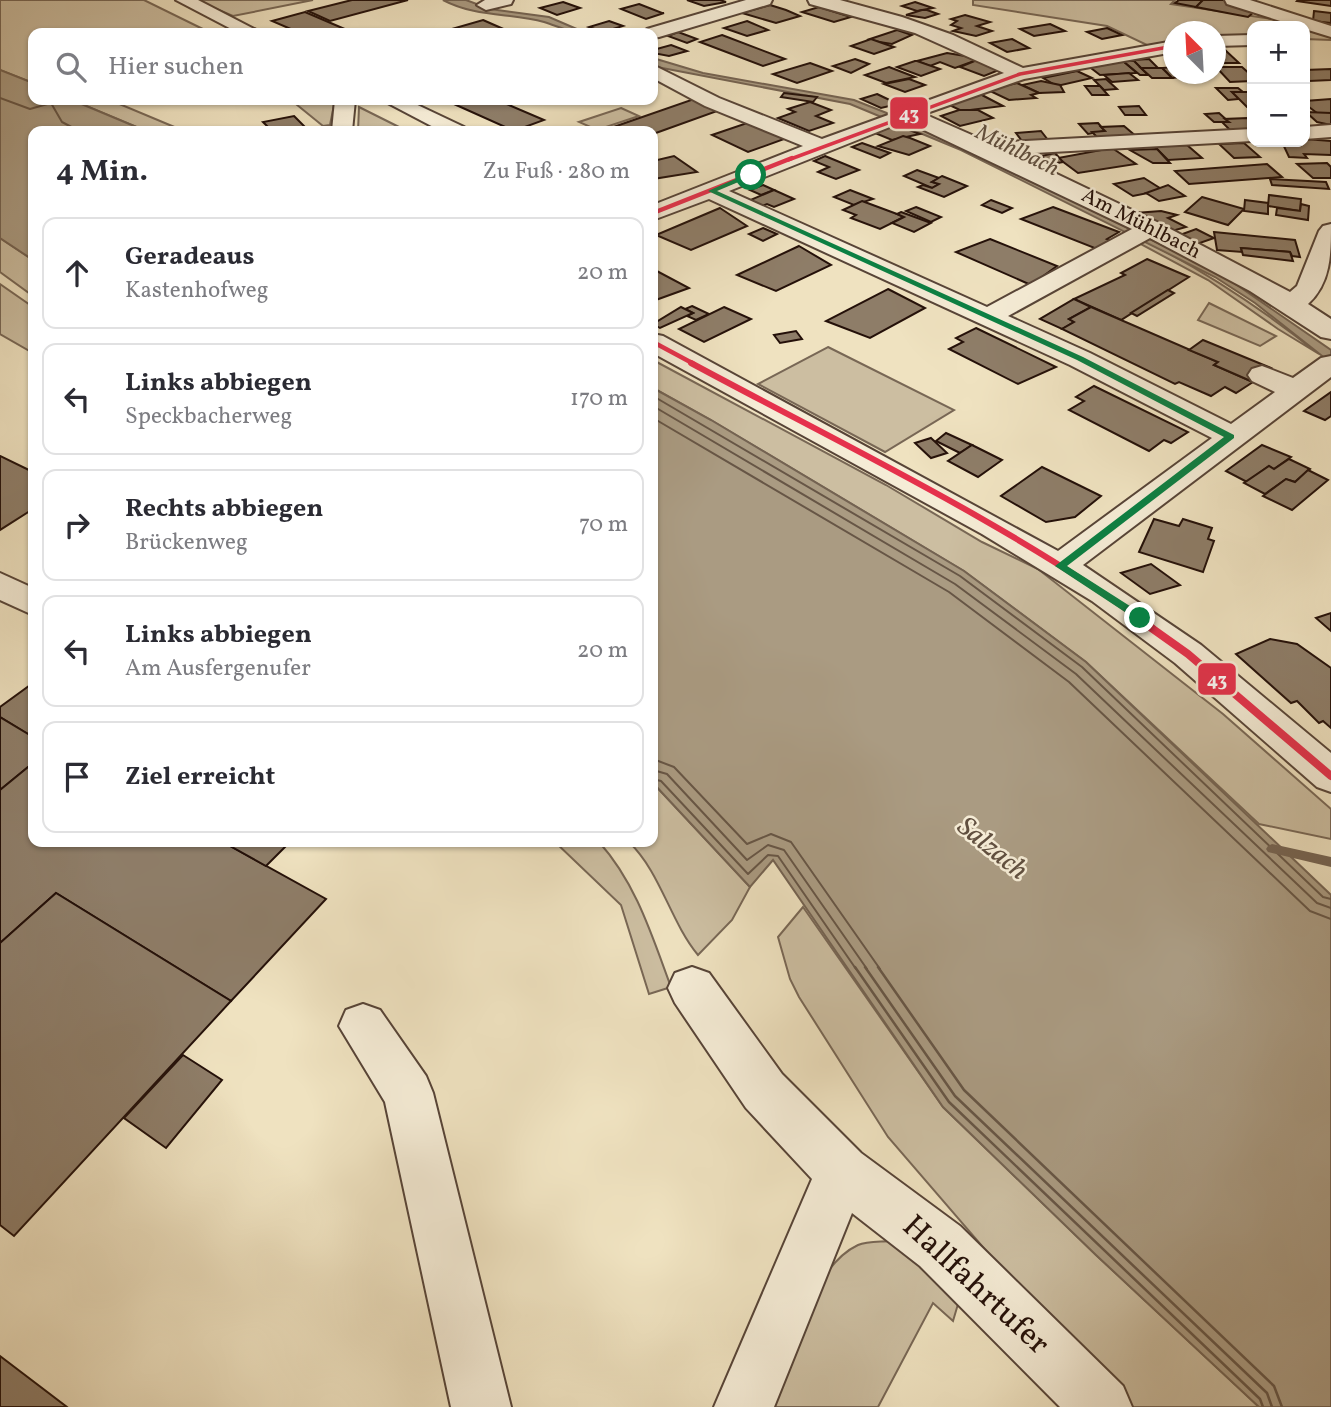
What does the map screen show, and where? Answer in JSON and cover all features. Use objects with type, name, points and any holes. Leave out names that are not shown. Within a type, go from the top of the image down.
[{"type":"street","points":[[184,0],[243,28]]},
{"type":"street","points":[[486,5],[505,0]]},
{"type":"street","points":[[658,32],[764,0]]},
{"type":"street","points":[[816,0],[882,15],[927,30],[974,49],[1020,74]]},
{"type":"street","points":[[1233,0],[1331,32]]},
{"type":"street","points":[[1226,41],[1247,40]]},
{"type":"street","points":[[1310,41],[1331,41]]},
{"type":"street","points":[[658,211],[896,117],[1020,74],[1163,48]]},
{"type":"street","points":[[658,74],[712,102],[821,146]]},
{"type":"street","points":[[342,126],[345,105]]},
{"type":"street","points":[[402,105],[447,126]]},
{"type":"street","name":"Am Mühlbach","points":[[896,117],[990,149],[1142,232],[1293,303],[1331,331]]},
{"type":"street","points":[[1310,132],[1331,131]]},
{"type":"street","points":[[990,149],[1247,135]]},
{"type":"street","points":[[711,191],[989,316],[1231,436]]},
{"type":"street","points":[[1293,303],[1309,290],[1331,231]]},
{"type":"street","points":[[989,316],[1142,232]]},
{"type":"street","points":[[658,345],[1060,566],[1140,618],[1188,654],[1331,776]]},
{"type":"street","points":[[1060,566],[1231,436],[1330,365]]},
{"type":"street","points":[[1262,375],[1295,390]]},
{"type":"street","points":[[0,585],[28,600]]},
{"type":"street","name":"Hallfahrtufer","points":[[692,988],[764,1091],[842,1172],[940,1246],[1102,1407]]},
{"type":"street","points":[[363,1026],[408,1093],[481,1407]]},
{"type":"street","points":[[744,1407],[842,1172]]},
{"type":"shaded area","points":[[0,0],[144,0],[201,28],[28,28],[28,81],[0,70]]},
{"type":"shaded area","points":[[195,0],[313,0],[233,16]]},
{"type":"shaded area","points":[[973,0],[1175,0],[1171,4],[1286,21],[1247,21],[1247,38],[1226,38],[1226,21],[1163,21],[1163,43],[1149,46],[1107,26],[973,5]]},
{"type":"shaded area","points":[[1310,27],[1331,34],[1331,40],[1310,39]]},
{"type":"shaded area","points":[[84,105],[122,105],[172,126],[134,126]]},
{"type":"shaded area","points":[[297,105],[334,105],[330,125],[323,126]]},
{"type":"shaded area","points":[[359,107],[397,126],[358,126]]},
{"type":"shaded area","points":[[621,108],[639,116],[609,126],[588,126],[579,122]]},
{"type":"shaded area","points":[[0,238],[28,257],[28,292],[0,272]]},
{"type":"shaded area","points":[[1141,239],[1233,292],[1319,354],[1208,280],[1135,241]]},
{"type":"shaded area","points":[[0,284],[28,304],[28,350],[0,334]]},
{"type":"shaded area","points":[[1209,303],[1276,336],[1260,346],[1198,320]]},
{"type":"shaded area","points":[[828,347],[954,410],[885,452],[758,384]]},
{"type":"shaded area","points":[[658,363],[886,485],[982,542],[1038,569],[1223,714],[1331,809],[1331,839],[1259,824],[1086,662],[964,571],[658,391]]},
{"type":"shaded area","points":[[658,788],[750,887],[732,920],[698,955],[688,942],[658,882],[634,847],[658,847]]},
{"type":"shaded area","points":[[560,847],[603,847],[612,858],[642,911],[671,987],[649,994],[621,905]]},
{"type":"shaded area","points":[[803,907],[943,1107],[1259,1407],[1128,1407],[1076,1355],[888,1137],[799,997],[790,979],[778,937]]},
{"type":"shaded area","points":[[890,1241],[961,1294],[953,1321],[933,1303],[878,1407],[769,1407],[803,1317],[827,1273],[841,1256],[858,1245]]},
{"type":"water","points":[[443,0],[466,0],[490,9],[549,17],[574,28],[561,28],[531,19],[480,12]]},
{"type":"water","points":[[658,60],[703,73],[854,100],[922,127],[1221,274],[1331,350],[1331,363],[1255,303],[1215,277],[961,150],[850,104],[658,67]]},
{"type":"water","points":[[0,70],[28,81],[28,105],[84,105],[134,126],[28,126],[28,257],[0,238]]},
{"type":"water","name":"Salzach","points":[[658,391],[964,571],[1086,662],[1331,895],[1331,1407],[1259,1407],[943,1107],[773,860],[750,887],[658,788]]},
{"type":"building","points":[[352,0],[408,0],[330,21],[308,11]]},
{"type":"building","points":[[687,0],[720,0],[726,2],[704,6]]},
{"type":"building","points":[[1179,0],[1203,0],[1196,7],[1175,3]]},
{"type":"building","points":[[1203,0],[1229,0],[1254,12],[1248,17],[1196,7]]},
{"type":"building","points":[[1298,0],[1331,0],[1331,6],[1297,1]]},
{"type":"building","points":[[563,2],[580,8],[557,15],[540,8]]},
{"type":"building","points":[[915,2],[933,8],[917,11],[902,6]]},
{"type":"building","points":[[639,4],[664,13],[646,19],[621,9]]},
{"type":"building","points":[[770,5],[800,16],[776,23],[742,13]]},
{"type":"building","points":[[819,7],[851,17],[834,22],[802,12]]},
{"type":"building","points":[[922,10],[938,14],[925,18],[906,15]]},
{"type":"building","points":[[1314,11],[1331,13],[1331,23],[1313,21]]},
{"type":"building","points":[[305,12],[342,28],[288,28],[272,21]]},
{"type":"building","points":[[965,15],[990,22],[977,26],[992,31],[976,36],[953,31],[961,28],[951,25],[957,21],[951,19]]},
{"type":"building","points":[[483,20],[501,28],[455,28]]},
{"type":"building","points":[[609,21],[623,26],[616,28],[589,27]]},
{"type":"building","points":[[747,21],[768,30],[747,36],[724,28]]},
{"type":"building","points":[[1050,24],[1065,31],[1034,36],[1020,29]]},
{"type":"building","points":[[1107,28],[1122,35],[1102,39],[1087,32]]},
{"type":"building","points":[[897,30],[912,35],[892,44],[867,40]]},
{"type":"building","points":[[678,32],[697,39],[687,43],[668,36]]},
{"type":"building","points":[[722,35],[785,59],[763,66],[700,42]]},
{"type":"building","points":[[871,39],[894,47],[874,54],[851,46]]},
{"type":"building","points":[[1012,39],[1029,48],[1007,52],[990,43]]},
{"type":"building","points":[[671,45],[687,51],[669,56],[658,54],[658,49]]},
{"type":"building","points":[[1226,51],[1239,63],[1226,63]]},
{"type":"building","points":[[947,53],[977,60],[955,68],[940,62],[930,66],[917,61]]},
{"type":"building","points":[[855,59],[869,64],[851,73],[833,66]]},
{"type":"building","points":[[1149,59],[1158,68],[1141,68],[1133,60]]},
{"type":"building","points":[[977,60],[999,70],[984,76],[960,67]]},
{"type":"building","points":[[915,61],[940,69],[921,76],[897,67]]},
{"type":"building","points":[[1123,61],[1137,73],[1100,75],[1087,65]]},
{"type":"building","points":[[1123,61],[1134,61],[1148,75],[1140,75]]},
{"type":"building","points":[[810,63],[832,71],[797,83],[773,74]]},
{"type":"building","points":[[889,67],[915,77],[886,83],[865,75]]},
{"type":"building","points":[[1226,67],[1242,67],[1247,72],[1247,81],[1230,82],[1226,78]]},
{"type":"building","points":[[1141,68],[1163,69],[1163,78],[1152,78]]},
{"type":"building","points":[[1331,69],[1331,80],[1310,81],[1310,70]]},
{"type":"building","points":[[1077,71],[1092,78],[1057,86],[1043,78]]},
{"type":"building","points":[[1129,73],[1138,80],[1112,82],[1104,75]]},
{"type":"building","points":[[909,79],[925,85],[905,92],[884,84]]},
{"type":"building","points":[[1106,79],[1117,89],[1104,90],[1094,80]]},
{"type":"building","points":[[1041,81],[1060,85],[1064,92],[1039,93],[1022,85]]},
{"type":"building","points":[[1017,83],[1039,93],[1031,95],[1036,98],[1009,100],[988,90]]},
{"type":"building","points":[[1085,86],[1100,86],[1108,95],[1092,95]]},
{"type":"building","points":[[1216,88],[1238,88],[1243,92],[1232,92],[1239,99],[1228,100]]},
{"type":"building","points":[[1232,92],[1247,92],[1247,107]]},
{"type":"building","points":[[784,93],[817,97],[813,102],[781,97]]},
{"type":"building","points":[[877,94],[898,104],[881,108],[861,99]]},
{"type":"building","points":[[980,94],[1003,106],[962,111],[947,104]]},
{"type":"building","points":[[694,99],[720,110],[658,132],[658,126],[616,126]]},
{"type":"building","points":[[1331,99],[1331,113],[1317,113],[1310,108],[1310,101]]},
{"type":"building","points":[[810,102],[831,110],[816,116],[833,123],[809,131],[778,118],[795,112],[788,109]]},
{"type":"building","points":[[456,105],[509,105],[544,120],[528,126],[503,126]]},
{"type":"building","points":[[1139,106],[1146,115],[1125,115],[1119,107]]},
{"type":"building","points":[[959,110],[978,110],[993,118],[960,126],[941,116]]},
{"type":"building","points":[[1310,112],[1331,113],[1331,125],[1317,122]]},
{"type":"building","points":[[1219,113],[1229,122],[1214,122],[1205,114]]},
{"type":"building","points":[[294,116],[304,126],[267,126],[263,122]]},
{"type":"building","points":[[1247,118],[1247,132],[1233,133],[1222,122],[1229,122],[1225,119]]},
{"type":"building","points":[[750,122],[787,138],[748,152],[712,135]]},
{"type":"building","points":[[1098,123],[1105,131],[1088,134],[1079,124]]},
{"type":"building","points":[[896,125],[920,134],[892,140],[875,133]]},
{"type":"building","points":[[1124,126],[1137,137],[1101,141],[1092,132],[1105,131],[1101,127]]},
{"type":"building","points":[[1041,131],[1048,140],[1022,141],[1016,133]]},
{"type":"building","points":[[903,136],[930,146],[909,155],[878,146]]},
{"type":"building","points":[[1310,139],[1331,141],[1331,155],[1304,154],[1307,158],[1289,157],[1284,147],[1310,147]]},
{"type":"building","points":[[862,143],[890,153],[880,158],[852,147]]},
{"type":"building","points":[[1244,143],[1260,157],[1234,158],[1219,144]]},
{"type":"building","points":[[1187,145],[1202,158],[1168,160],[1154,146]]},
{"type":"building","points":[[1112,148],[1136,164],[1078,173],[1058,158]]},
{"type":"building","points":[[1157,149],[1170,163],[1153,163],[1130,150]]},
{"type":"building","points":[[1055,153],[1063,162],[1052,164],[1041,156]]},
{"type":"building","points":[[674,156],[697,172],[658,178],[658,160]]},
{"type":"building","points":[[825,156],[859,170],[836,179],[818,172],[829,167],[814,161]]},
{"type":"building","points":[[1327,163],[1331,167],[1331,178],[1313,178],[1297,164]]},
{"type":"building","points":[[1267,164],[1282,177],[1189,184],[1175,171]]},
{"type":"building","points":[[917,170],[939,178],[932,182],[939,184],[932,188],[904,176]]},
{"type":"building","points":[[942,176],[967,186],[944,197],[918,187],[923,185],[932,188],[939,184],[932,182]]},
{"type":"building","points":[[1144,178],[1163,190],[1133,196],[1114,184]]},
{"type":"building","points":[[1270,179],[1326,182],[1329,189],[1272,185]]},
{"type":"building","points":[[763,185],[774,190],[761,195],[750,190]]},
{"type":"building","points":[[1168,185],[1185,196],[1159,201],[1146,193]]},
{"type":"building","points":[[774,190],[794,199],[774,207],[767,204],[760,207],[748,201]]},
{"type":"building","points":[[850,190],[873,199],[854,205],[834,197]]},
{"type":"building","points":[[1269,195],[1301,199],[1300,211],[1268,206]]},
{"type":"building","points":[[1202,197],[1244,209],[1228,225],[1185,212]]},
{"type":"building","points":[[991,200],[1012,208],[1002,213],[982,205]]},
{"type":"building","points":[[1245,200],[1268,203],[1268,214],[1244,211]]},
{"type":"building","points":[[862,201],[904,217],[880,229],[851,218],[856,215],[843,210]]},
{"type":"building","points":[[1301,204],[1309,206],[1308,220],[1276,215],[1277,208],[1300,211]]},
{"type":"building","points":[[916,207],[941,217],[931,222],[906,211]]},
{"type":"building","points":[[1053,207],[1119,232],[1107,239],[1112,241],[1097,249],[1021,219]]},
{"type":"building","points":[[720,208],[747,226],[691,250],[658,234]]},
{"type":"building","points":[[1161,211],[1177,215],[1168,218],[1186,227],[1172,231],[1135,213]]},
{"type":"building","points":[[901,212],[931,223],[914,232],[892,223],[904,217],[897,214]]},
{"type":"building","points":[[763,228],[777,234],[763,241],[749,234]]},
{"type":"building","points":[[1196,229],[1214,238],[1197,244],[1180,235]]},
{"type":"building","points":[[1214,232],[1295,240],[1300,257],[1292,256],[1290,252],[1241,248],[1242,252],[1217,250]]},
{"type":"building","points":[[990,239],[1057,266],[1031,285],[956,252]]},
{"type":"building","points":[[799,246],[831,265],[776,291],[737,275]]},
{"type":"building","points":[[1241,248],[1290,252],[1293,261],[1243,255]]},
{"type":"building","points":[[1147,259],[1189,277],[1121,320],[1074,299],[1125,275],[1121,273]]},
{"type":"building","points":[[658,272],[689,288],[658,299]]},
{"type":"building","points":[[888,289],[925,308],[870,338],[826,321]]},
{"type":"building","points":[[1168,290],[1174,293],[1137,316],[1131,313]]},
{"type":"building","points":[[1074,299],[1091,307],[1069,319],[1074,322],[1062,329],[1040,319]]},
{"type":"building","points":[[692,306],[709,314],[696,320],[687,316],[693,313],[685,309]]},
{"type":"building","points":[[681,307],[693,313],[660,328],[658,321]]},
{"type":"building","points":[[724,307],[751,319],[704,342],[679,329]]},
{"type":"building","points":[[1091,307],[1218,362],[1214,365],[1253,382],[1236,393],[1225,387],[1211,396],[1179,382],[1175,384],[1062,329],[1074,322],[1069,319]]},
{"type":"building","points":[[976,328],[1056,367],[1018,384],[949,349],[963,342],[956,338]]},
{"type":"building","points":[[796,331],[802,339],[780,343],[774,335]]},
{"type":"building","points":[[1203,340],[1271,368],[1253,382],[1214,365],[1218,362],[1189,350]]},
{"type":"building","points":[[1094,386],[1188,432],[1171,443],[1164,440],[1149,451],[1069,410],[1084,401],[1076,397]]},
{"type":"building","points":[[1331,392],[1331,416],[1325,420],[1304,411]]},
{"type":"building","points":[[946,433],[972,445],[960,453],[936,441]]},
{"type":"building","points":[[931,438],[947,453],[931,458],[915,443]]},
{"type":"building","points":[[972,445],[1002,460],[978,477],[948,461]]},
{"type":"building","points":[[1262,445],[1291,457],[1274,469],[1269,466],[1247,482],[1226,471]]},
{"type":"building","points":[[0,456],[28,470],[28,512],[0,530]]},
{"type":"building","points":[[1289,459],[1310,469],[1295,482],[1286,479],[1265,494],[1244,483],[1269,466],[1274,469]]},
{"type":"building","points":[[1042,467],[1101,496],[1075,517],[1046,522],[1001,496]]},
{"type":"building","points":[[1308,470],[1328,480],[1292,510],[1263,496],[1286,479],[1295,482]]},
{"type":"building","points":[[1154,519],[1179,526],[1183,519],[1212,528],[1208,539],[1214,541],[1203,572],[1139,552]]},
{"type":"building","points":[[1151,564],[1180,585],[1150,594],[1121,573]]},
{"type":"building","points":[[1331,613],[1331,631],[1316,618]]},
{"type":"building","points":[[1270,639],[1297,644],[1331,668],[1331,728],[1323,721],[1319,723],[1297,701],[1291,703],[1236,654]]},
{"type":"building","points":[[28,687],[28,734],[0,717],[0,707]]},
{"type":"building","points":[[0,717],[28,734],[28,767],[0,790]]},
{"type":"building","points":[[28,767],[28,847],[232,847],[326,899],[231,1001],[56,893],[0,943],[0,790]]},
{"type":"building","points":[[232,847],[285,847],[266,866]]},
{"type":"building","points":[[56,893],[231,1001],[14,1236],[0,1225],[0,943]]},
{"type":"building","points":[[183,1055],[222,1080],[166,1148],[124,1118]]},
{"type":"building","points":[[0,1356],[67,1407],[0,1407]]},
{"type":"waterway","points":[[1272,849],[1331,862]]},
{"type":"transit line","name":"43","points":[[658,211],[886,121],[1020,74],[1163,48]]},
{"type":"transit line","name":"43","points":[[658,345],[994,527],[1104,593],[1188,654],[1331,776]]},
{"type":"route","points":[[751,175],[711,191],[989,316],[1231,436],[1060,566],[1140,618]]},
{"type":"water label","name":"Mühlbach","points":[[1017,151]]}]
